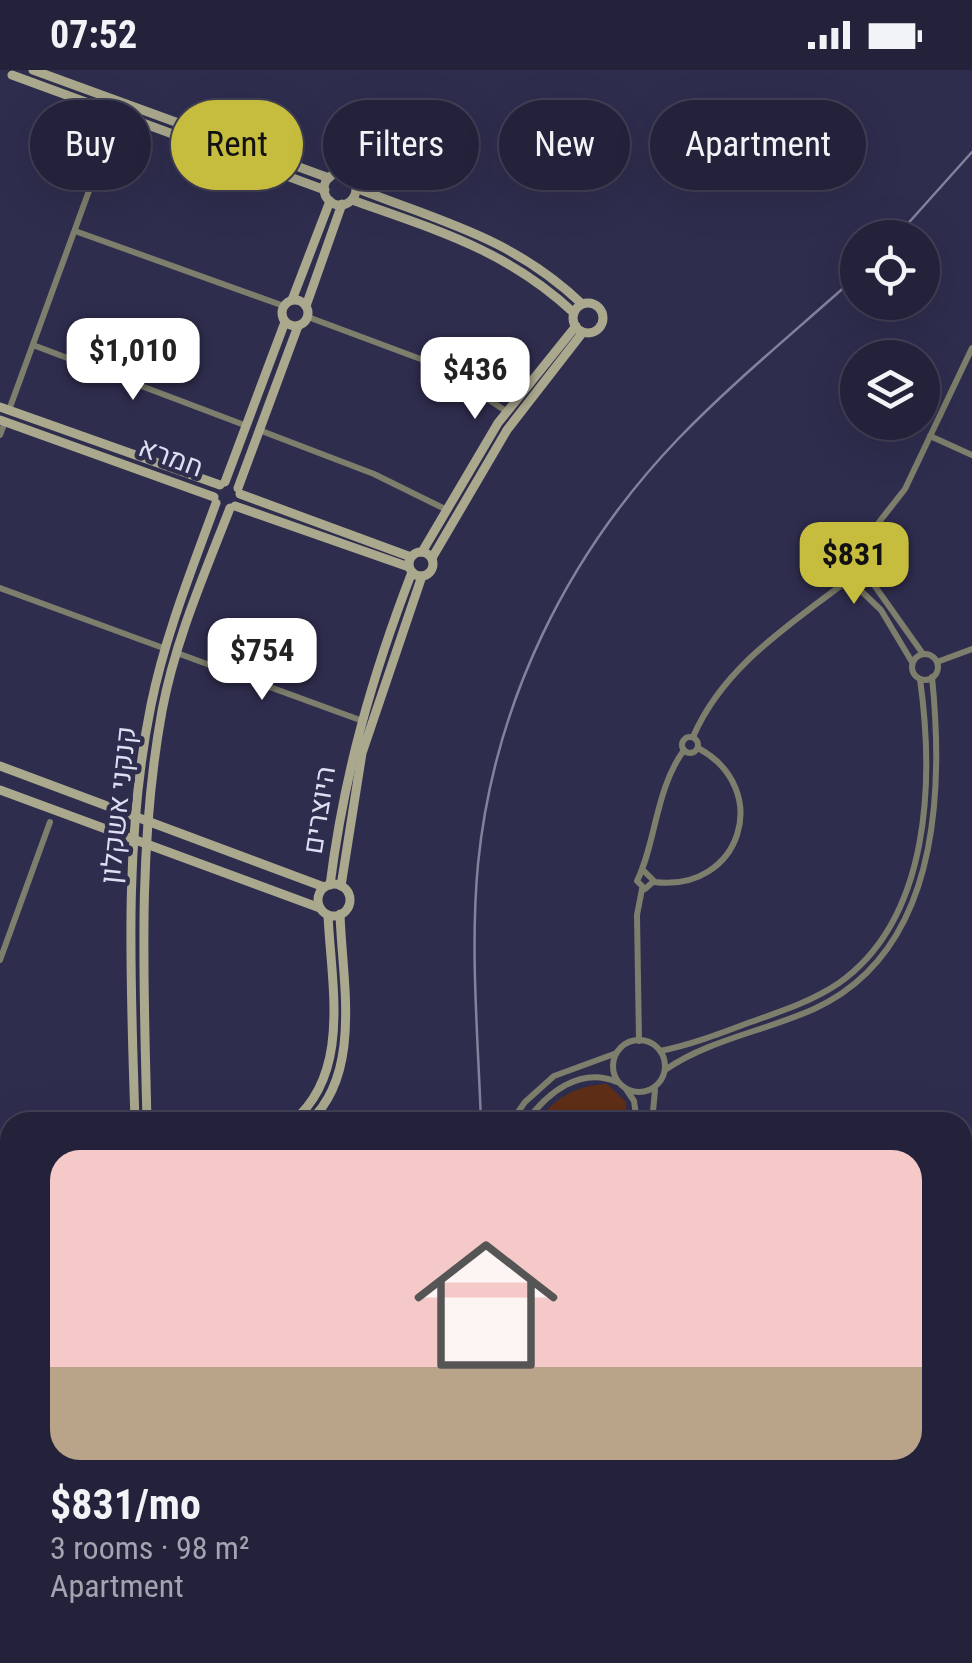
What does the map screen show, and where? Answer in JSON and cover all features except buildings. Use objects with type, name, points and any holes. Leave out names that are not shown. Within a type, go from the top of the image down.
[{"type":"street","points":[[33,70],[323,176]]},
{"type":"street","points":[[0,80],[13,72],[82,100]]},
{"type":"street","points":[[151,126],[323,189]]},
{"type":"street","points":[[5,408],[33,345],[90,190]]},
{"type":"street","points":[[223,484],[285,322],[288,303],[330,201],[325,190]]},
{"type":"street","points":[[308,317],[306,306],[355,190]]},
{"type":"street","points":[[361,190],[504,245],[540,267],[582,304],[597,305],[604,320],[598,330],[579,329]]},
{"type":"street","points":[[330,201],[347,202],[499,256],[533,276],[574,313],[579,329]]},
{"type":"street","points":[[75,231],[306,306]]},
{"type":"street","points":[[574,313],[582,304]]},
{"type":"street","points":[[308,317],[298,326],[239,491],[414,568]]},
{"type":"street","points":[[308,317],[434,364],[506,411]]},
{"type":"street","points":[[285,322],[298,326]]},
{"type":"street","points":[[232,508],[414,568],[432,568],[427,555],[445,509],[506,411],[579,329]]},
{"type":"street","points":[[414,568],[427,555],[507,430],[579,329]]},
{"type":"street","points":[[33,345],[246,426]]},
{"type":"street","points":[[940,415],[972,348]]},
{"type":"street","name":"חמרא","points":[[5,408],[239,491]]},
{"type":"street","points":[[0,435],[2,421]]},
{"type":"street","name":"חמרא","points":[[2,421],[232,508]]},
{"type":"street","points":[[258,430],[374,474],[445,509]]},
{"type":"street","points":[[876,526],[905,489],[928,440]]},
{"type":"street","points":[[939,440],[972,455]]},
{"type":"street","name":"קנקני אשקלון","points":[[171,651],[223,484]]},
{"type":"street","name":"קנקני אשקלון","points":[[147,1112],[145,844],[149,818],[145,796],[150,708],[239,491]]},
{"type":"street","points":[[843,584],[841,570],[848,563],[863,566],[923,654],[937,662]]},
{"type":"street","name":"היוצרים","points":[[332,886],[340,810],[360,720],[414,568]]},
{"type":"street","name":"היוצרים","points":[[332,886],[366,740],[414,568]]},
{"type":"street","points":[[858,588],[866,575]]},
{"type":"street","points":[[518,1112],[554,1076],[608,1058],[622,1046],[640,1040],[660,1051],[821,994],[876,948],[899,911],[915,854],[928,753],[920,679],[912,672],[912,662],[881,610],[858,588],[843,584]]},
{"type":"street","points":[[642,888],[654,882],[682,884],[706,875],[724,861],[736,841],[741,816],[737,793],[724,769],[698,748],[694,737],[703,714],[734,674],[773,637],[843,584]]},
{"type":"street","points":[[0,588],[360,720]]},
{"type":"street","points":[[937,662],[972,649]]},
{"type":"street","points":[[912,662],[923,654]]},
{"type":"street","points":[[664,1070],[688,1056],[826,1003],[865,974],[897,936],[921,877],[936,783],[932,677],[937,662]]},
{"type":"street","points":[[920,679],[932,677]]},
{"type":"street","points":[[640,1040],[637,914],[642,888],[637,877],[645,872],[656,810],[684,750],[684,738],[694,737]]},
{"type":"street","points":[[684,750],[690,753],[698,748]]},
{"type":"street","points":[[0,766],[332,886],[350,898],[340,914],[342,1065],[328,1101],[318,1112]]},
{"type":"street","points":[[0,790],[340,914]]},
{"type":"street","points":[[113,806],[145,796],[164,824]]},
{"type":"street","name":"קנקני אשקלון","points":[[135,1112],[132,856],[137,815],[145,796]]},
{"type":"street","points":[[0,960],[50,822],[45,807]]},
{"type":"street","points":[[50,822],[65,814]]},
{"type":"street","points":[[112,831],[132,856]]},
{"type":"street","points":[[145,860],[168,852]]},
{"type":"street","points":[[645,872],[654,882]]},
{"type":"street","points":[[302,1112],[318,1095],[331,1063],[324,911],[318,898],[332,886]]},
{"type":"street","points":[[622,1046],[614,1060],[622,1086],[634,1101],[635,1112]]},
{"type":"street","points":[[652,1112],[652,1096],[664,1070],[660,1051]]},
{"type":"street","points":[[534,1112],[572,1082],[597,1076],[642,1092],[658,1085]]},
{"type":"shaded area","points":[[607,1084],[626,1102],[626,1112],[546,1112],[567,1094]]},
{"type":"railway","points":[[911,220],[972,152]]},
{"type":"railway","points":[[481,1112],[475,961],[478,864],[500,746],[542,635],[570,582],[638,484],[721,396],[840,291]]}]
